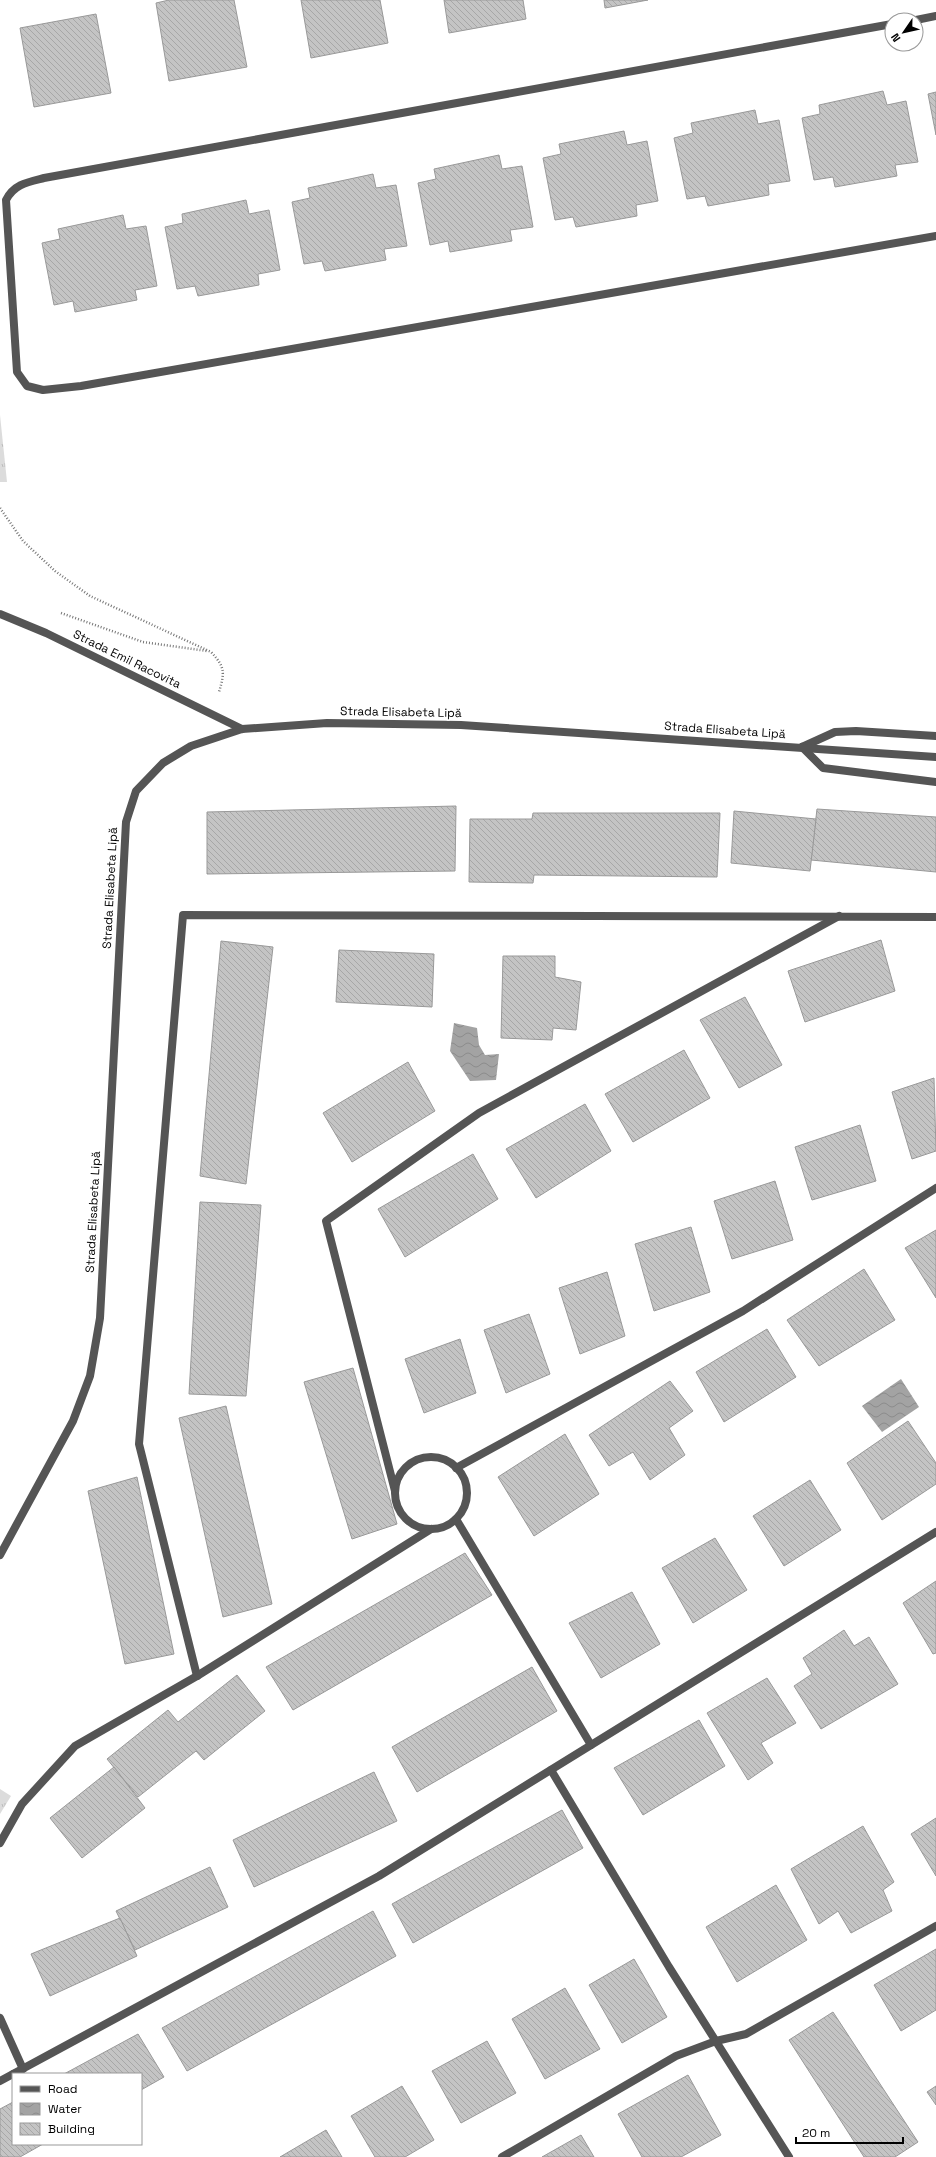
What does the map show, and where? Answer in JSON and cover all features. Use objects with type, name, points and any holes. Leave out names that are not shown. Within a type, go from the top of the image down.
[{"type":"street","points":[[924,18],[936,16]]},
{"type":"street","points":[[884,25],[52,176],[21,184],[10,191],[6,200],[17,372],[27,386],[43,390],[81,386],[936,236]]},
{"type":"street","name":"Strada Emil Racovita","points":[[0,614],[46,633],[242,729]]},
{"type":"street","name":"Strada Elisabeta Lipă","points":[[0,1555],[73,1421],[90,1376],[98,1326],[126,822],[136,791],[163,763],[191,746],[242,729],[327,723],[461,725],[936,757]]},
{"type":"street","name":"Strada Elisabeta Lipă","points":[[802,747],[836,732],[856,731],[936,736]]},
{"type":"street","points":[[802,747],[823,768],[936,782]]},
{"type":"street","points":[[197,1676],[138,1444],[183,915],[936,917]]},
{"type":"street","points":[[395,1491],[398,1479],[404,1469],[413,1462],[424,1457],[436,1457],[447,1461],[456,1468],[463,1477],[467,1488],[465,1505],[456,1519],[440,1528],[431,1529],[420,1527],[405,1518],[396,1502],[395,1491],[326,1221],[480,1113],[840,916]]},
{"type":"street","points":[[456,1468],[744,1311],[936,1188]]},
{"type":"street","points":[[456,1519],[591,1745]]},
{"type":"street","points":[[0,1843],[22,1804],[75,1746],[197,1676],[431,1529]]},
{"type":"street","points":[[15,2073],[379,1876],[936,1532]]},
{"type":"street","points":[[551,1770],[669,1967],[789,2157]]},
{"type":"street","points":[[502,2157],[676,2056],[716,2041],[746,2034],[936,1926]]},
{"type":"street","points":[[0,2018],[23,2069]]},
{"type":"street","points":[[0,2081],[12,2075]]},
{"type":"path","points":[[0,508],[23,541],[55,571],[90,596],[211,652],[222,664],[223,679],[210,713]]},
{"type":"path","points":[[57,611],[143,642],[211,652]]},
{"type":"green space","points":[[0,415],[7,482],[0,482]]},
{"type":"green space","points":[[0,1789],[11,1796],[0,1814]]},
{"type":"water","points":[[454,1023],[477,1028],[479,1045],[485,1055],[499,1054],[496,1080],[470,1081],[450,1051]]},
{"type":"water","points":[[901,1379],[919,1407],[882,1432],[862,1406]]},
{"type":"building","points":[[169,0],[234,0],[247,67],[169,81],[156,3]]},
{"type":"building","points":[[301,0],[380,0],[388,43],[311,58]]},
{"type":"building","points":[[444,0],[523,0],[526,19],[449,33]]},
{"type":"building","points":[[604,0],[648,0],[605,8]]},
{"type":"building","points":[[96,14],[111,93],[34,107],[20,28]]},
{"type":"building","points":[[883,91],[887,105],[906,101],[918,162],[895,165],[897,176],[835,187],[833,177],[814,180],[802,118],[820,114],[819,105]]},
{"type":"building","points":[[936,92],[936,135],[928,94]]},
{"type":"building","points":[[755,110],[758,124],[779,120],[790,181],[768,184],[769,195],[708,206],[705,196],[687,199],[674,138],[693,133],[691,123]]},
{"type":"building","points":[[624,131],[627,145],[647,141],[658,201],[636,205],[637,216],[576,227],[573,217],[555,220],[543,158],[561,154],[559,144]]},
{"type":"building","points":[[499,155],[502,169],[522,166],[533,227],[510,230],[512,241],[450,252],[448,241],[430,245],[418,183],[436,179],[434,169]]},
{"type":"building","points":[[373,174],[376,188],[396,185],[407,246],[384,249],[386,260],[325,271],[322,261],[304,264],[292,202],[310,198],[308,188]]},
{"type":"building","points":[[246,200],[249,214],[269,210],[280,270],[258,274],[259,285],[198,296],[195,286],[177,289],[165,227],[183,223],[182,214]]},
{"type":"building","points":[[123,215],[126,229],[146,226],[157,286],[135,290],[137,300],[75,312],[73,301],[54,305],[42,243],[60,239],[58,229]]},
{"type":"building","points":[[456,806],[455,871],[207,874],[207,812]]},
{"type":"building","points":[[817,809],[936,817],[936,872],[811,860]]},
{"type":"building","points":[[734,811],[816,819],[810,871],[731,863]]},
{"type":"building","points":[[533,813],[720,813],[717,877],[534,875],[533,883],[469,882],[470,819],[532,819]]},
{"type":"building","points":[[881,940],[895,991],[805,1022],[788,971]]},
{"type":"building","points":[[221,941],[273,947],[246,1184],[200,1176]]},
{"type":"building","points":[[339,950],[434,954],[432,1007],[336,1002]]},
{"type":"building","points":[[503,956],[555,956],[555,977],[581,982],[576,1030],[553,1028],[552,1040],[501,1038]]},
{"type":"building","points":[[745,997],[782,1065],[739,1088],[700,1020]]},
{"type":"building","points":[[684,1050],[710,1098],[633,1142],[605,1094]]},
{"type":"building","points":[[408,1062],[435,1111],[352,1162],[323,1113]]},
{"type":"building","points":[[934,1078],[936,1151],[912,1159],[892,1092]]},
{"type":"building","points":[[585,1104],[611,1151],[536,1198],[506,1149]]},
{"type":"building","points":[[860,1125],[876,1181],[812,1200],[795,1147]]},
{"type":"building","points":[[473,1154],[498,1199],[405,1257],[378,1209]]},
{"type":"building","points":[[775,1181],[793,1240],[732,1259],[714,1201]]},
{"type":"building","points":[[200,1202],[261,1205],[246,1396],[189,1394]]},
{"type":"building","points":[[691,1227],[710,1292],[654,1311],[635,1244]]},
{"type":"building","points":[[936,1230],[936,1298],[905,1248]]},
{"type":"building","points":[[864,1269],[895,1320],[819,1366],[787,1320]]},
{"type":"building","points":[[607,1272],[625,1336],[580,1354],[559,1288]]},
{"type":"building","points":[[529,1314],[550,1374],[506,1393],[484,1330]]},
{"type":"building","points":[[767,1329],[796,1377],[724,1422],[696,1372]]},
{"type":"building","points":[[460,1339],[476,1393],[424,1413],[405,1359]]},
{"type":"building","points":[[353,1368],[397,1524],[352,1539],[304,1382]]},
{"type":"building","points":[[670,1381],[693,1411],[669,1428],[685,1455],[650,1480],[633,1452],[609,1466],[589,1435]]},
{"type":"building","points":[[226,1406],[272,1604],[223,1617],[179,1418]]},
{"type":"building","points":[[908,1421],[936,1463],[936,1484],[882,1520],[847,1463]]},
{"type":"building","points":[[565,1434],[599,1494],[534,1536],[498,1477]]},
{"type":"building","points":[[137,1477],[174,1654],[125,1664],[88,1491]]},
{"type":"building","points":[[810,1480],[841,1530],[784,1566],[753,1516]]},
{"type":"building","points":[[715,1538],[747,1590],[693,1623],[662,1568]]},
{"type":"building","points":[[465,1553],[492,1595],[293,1710],[266,1667]]},
{"type":"building","points":[[936,1581],[936,1653],[933,1654],[903,1603]]},
{"type":"building","points":[[632,1592],[660,1644],[601,1678],[569,1623]]},
{"type":"building","points":[[844,1630],[854,1646],[869,1637],[898,1684],[821,1729],[794,1686],[812,1674],[803,1658]]},
{"type":"building","points":[[532,1667],[557,1711],[417,1792],[392,1747]]},
{"type":"building","points":[[237,1675],[265,1711],[204,1760],[196,1751],[138,1797],[107,1759],[168,1710],[178,1722]]},
{"type":"building","points":[[767,1678],[796,1723],[761,1743],[773,1763],[748,1780],[707,1713]]},
{"type":"building","points":[[699,1720],[725,1766],[643,1815],[614,1768]]},
{"type":"building","points":[[114,1767],[145,1808],[82,1858],[50,1818]]},
{"type":"building","points":[[374,1772],[397,1821],[254,1887],[233,1840]]},
{"type":"building","points":[[562,1810],[583,1848],[413,1943],[392,1904]]},
{"type":"building","points":[[936,1818],[936,1876],[911,1834]]},
{"type":"building","points":[[863,1826],[894,1882],[883,1890],[892,1911],[851,1933],[838,1911],[819,1924],[791,1869]]},
{"type":"building","points":[[210,1867],[228,1907],[135,1950],[116,1911]]},
{"type":"building","points":[[776,1885],[807,1940],[737,1982],[706,1927]]},
{"type":"building","points":[[373,1911],[396,1956],[187,2071],[162,2028]]},
{"type":"building","points":[[120,1918],[137,1956],[50,1996],[31,1954]]},
{"type":"building","points":[[936,1949],[936,2010],[901,2031],[874,1985]]},
{"type":"building","points":[[634,1959],[667,2017],[622,2043],[589,1985]]},
{"type":"building","points":[[565,1988],[600,2049],[545,2079],[512,2019]]},
{"type":"building","points":[[833,2012],[918,2142],[895,2157],[864,2157],[789,2040]]},
{"type":"building","points":[[138,2034],[164,2077],[142,2089],[142,2073],[66,2073]]},
{"type":"building","points":[[487,2041],[516,2093],[461,2123],[432,2071]]},
{"type":"building","points":[[688,2075],[721,2135],[681,2157],[642,2157],[618,2114]]},
{"type":"building","points":[[402,2086],[434,2140],[405,2157],[375,2157],[351,2116]]},
{"type":"building","points":[[936,2086],[936,2105],[927,2092]]},
{"type":"building","points":[[12,2103],[12,2145],[41,2145],[20,2157],[0,2157],[0,2109]]},
{"type":"building","points":[[326,2130],[342,2157],[280,2157]]},
{"type":"building","points":[[581,2135],[594,2157],[542,2157]]}]
